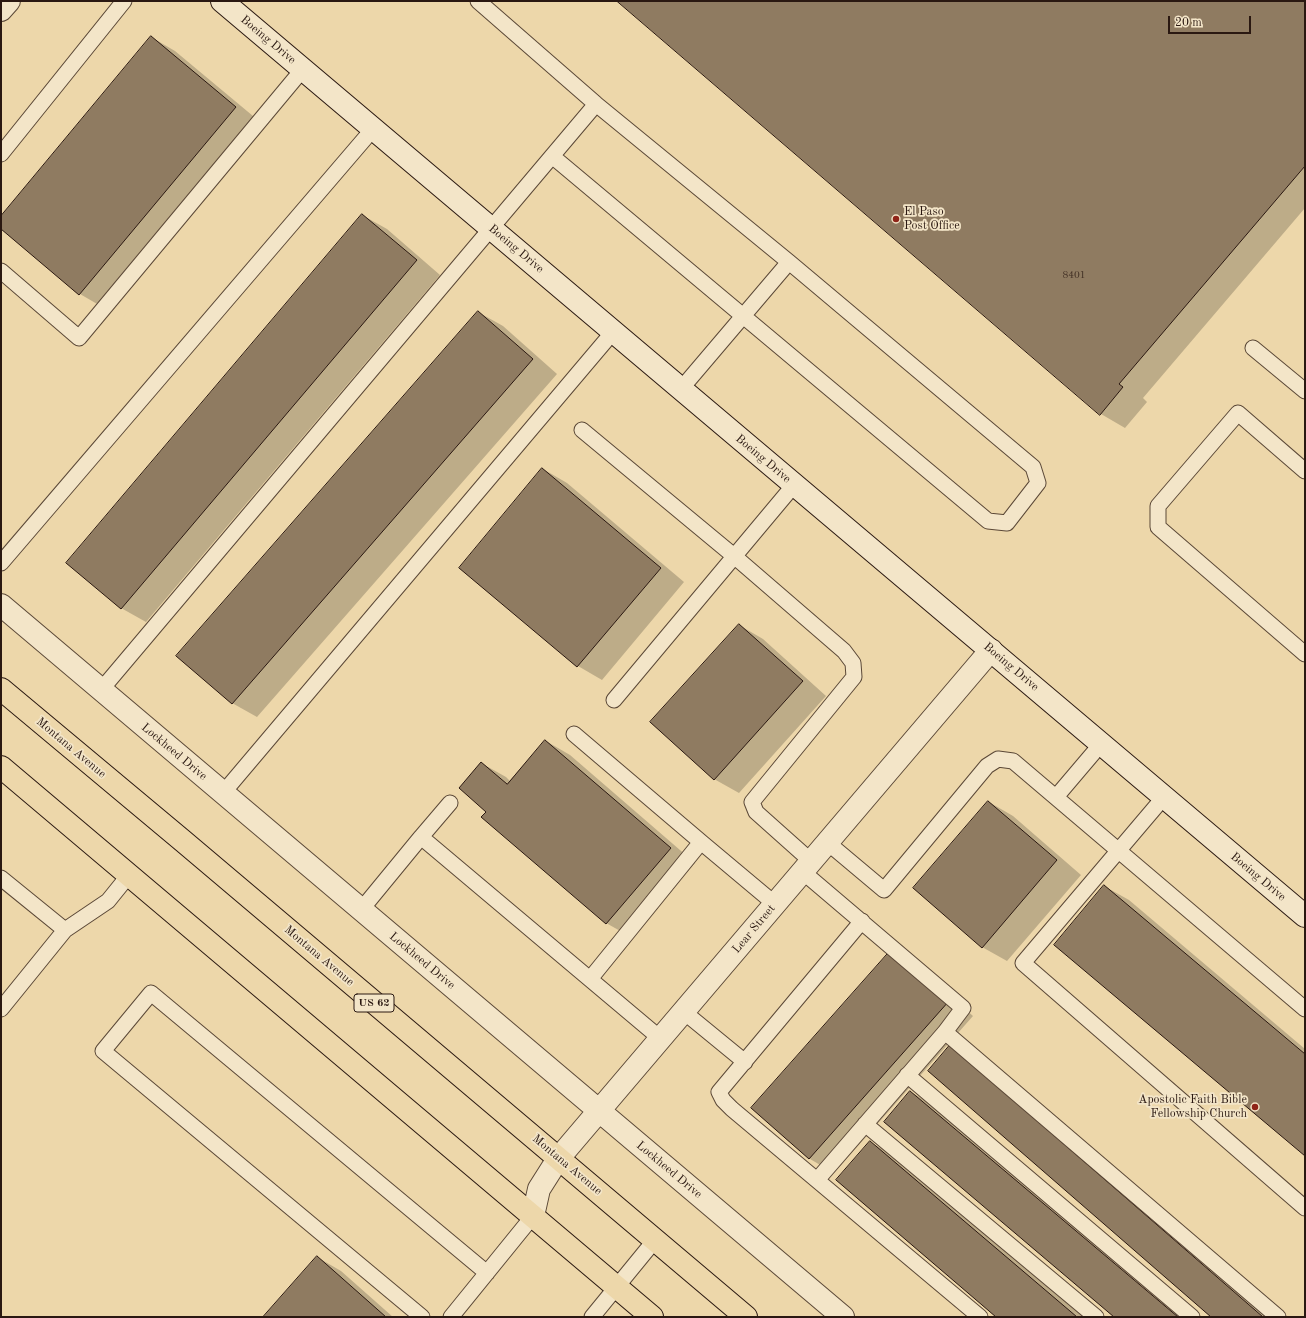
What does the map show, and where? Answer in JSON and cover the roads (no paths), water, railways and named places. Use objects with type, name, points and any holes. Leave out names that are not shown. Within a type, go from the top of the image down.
[{"type":"highway","name":"Montana Avenue","points":[[1,690],[746,1317]]},
{"type":"highway","points":[[1,767],[652,1317]]},
{"type":"street","points":[[1,10],[8,1]]},
{"type":"street","name":"Boeing Drive","points":[[222,1],[1305,916]]},
{"type":"street","name":"Lockheed Drive","points":[[1,605],[843,1317]]},
{"type":"street","name":"Lear Street","points":[[533,1216],[539,1189],[558,1159],[991,650]]},
{"type":"lane","points":[[1,154],[124,1]]},
{"type":"lane","points":[[478,1],[596,104],[789,262],[1033,467],[1038,483],[1008,523],[988,521],[552,156]]},
{"type":"lane","points":[[1,271],[79,338],[303,69]]},
{"type":"lane","points":[[101,690],[596,104]]},
{"type":"lane","points":[[1,563],[373,129]]},
{"type":"lane","points":[[682,390],[789,262]]},
{"type":"lane","points":[[223,793],[613,332]]},
{"type":"lane","points":[[1253,348],[1305,392]]},
{"type":"lane","points":[[1305,471],[1238,413],[1158,506],[1158,527],[1305,654]]},
{"type":"lane","points":[[582,430],[734,556],[844,651],[853,663],[854,677],[752,802],[756,812],[807,867],[862,921],[963,1008],[945,1032],[817,1180]]},
{"type":"lane","points":[[614,700],[794,485]]},
{"type":"lane","points":[[574,734],[775,904]]},
{"type":"lane","points":[[1056,797],[1101,744]]},
{"type":"lane","points":[[828,843],[884,890],[987,766],[998,759],[1014,761],[1305,1009]]},
{"type":"lane","points":[[1164,797],[1023,963],[1305,1208]]},
{"type":"lane","points":[[361,910],[450,803]]},
{"type":"lane","points":[[421,837],[661,1039]]},
{"type":"lane","points":[[590,979],[701,842]]},
{"type":"lane","points":[[1,1010],[65,930],[108,901],[130,875]]},
{"type":"lane","points":[[1,878],[65,930]]},
{"type":"lane","points":[[862,921],[719,1092],[723,1100],[980,1317]]},
{"type":"lane","points":[[422,1317],[103,1052],[151,992],[487,1273]]},
{"type":"lane","points":[[684,1012],[744,1062]]},
{"type":"lane","points":[[945,1032],[1278,1317]]},
{"type":"lane","points":[[907,1075],[1192,1317]]},
{"type":"lane","points":[[865,1124],[1096,1317]]},
{"type":"lane","points":[[451,1317],[533,1216]]},
{"type":"lane","points":[[592,1317],[655,1240]]},
{"type":"place","name":"El Paso Post Office","points":[[896,219]]},
{"type":"place","name":"Apostolic Faith Bible Fellowship Church","points":[[1255,1107]]}]
